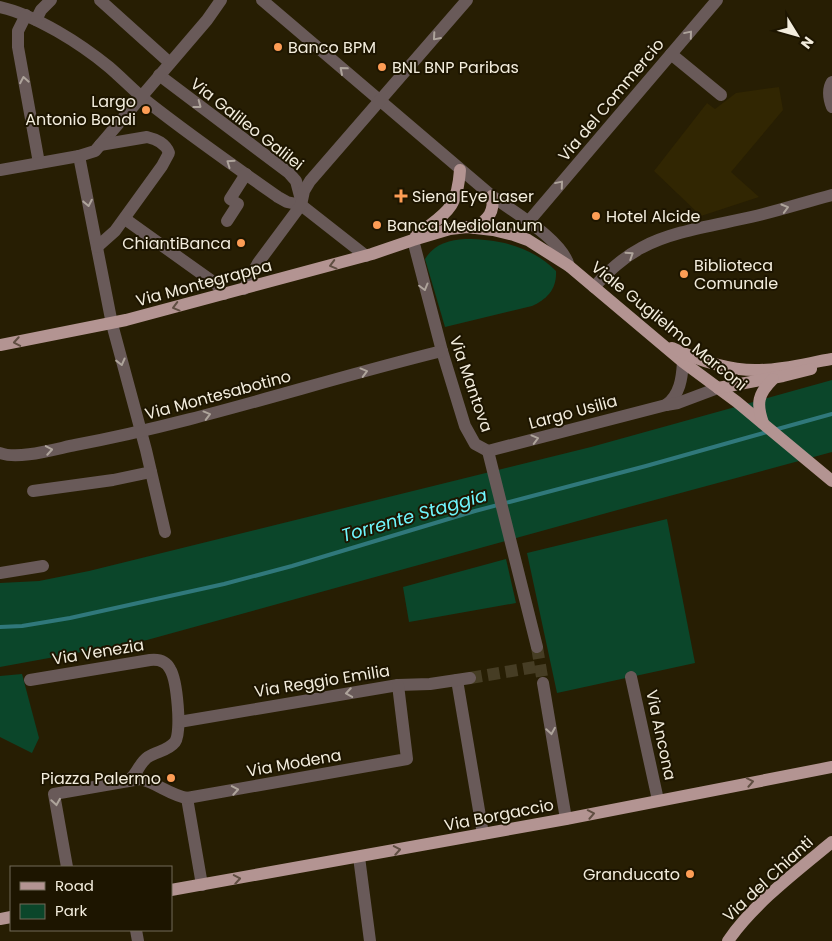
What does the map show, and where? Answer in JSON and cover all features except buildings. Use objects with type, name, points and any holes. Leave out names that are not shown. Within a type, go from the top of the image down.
[{"type":"main road","points":[[413,240],[454,204],[458,193],[460,170]]},
{"type":"main road","points":[[475,228],[487,219],[491,213],[493,205],[492,196]]},
{"type":"main road","points":[[413,240],[456,228],[475,228],[504,232],[522,238],[568,266]]},
{"type":"main road","name":"Via Montegrappa","points":[[0,345],[112,324],[366,256],[413,240]]},
{"type":"main road","name":"Viale Guglielmo Marconi","points":[[568,266],[683,362],[737,402],[816,468],[831,478]]},
{"type":"main road","points":[[663,344],[708,361],[752,370],[767,370],[832,359]]},
{"type":"main road","points":[[718,388],[802,372],[832,359]]},
{"type":"main road","points":[[764,424],[759,410],[759,401],[765,387],[773,379]]},
{"type":"main road","name":"Via Borgaccio","points":[[172,890],[566,819],[832,767]]},
{"type":"main road","name":"Via del Chianti","points":[[728,941],[769,896],[832,842]]},
{"type":"street","points":[[39,163],[18,43],[18,31],[50,0]]},
{"type":"street","points":[[100,0],[170,63]]},
{"type":"street","points":[[0,170],[93,152],[142,97],[211,15],[221,0]]},
{"type":"street","name":"Viale Guglielmo Marconi","points":[[262,0],[460,170],[492,196],[529,221],[560,249],[566,258],[568,266]]},
{"type":"street","points":[[244,289],[258,263],[301,205],[304,191],[310,181],[468,0]]},
{"type":"street","name":"Via del Commercio","points":[[529,221],[717,0]]},
{"type":"street","points":[[0,7],[31,18],[73,42],[102,62],[142,97],[181,127],[282,200],[301,205],[366,256]]},
{"type":"street","points":[[671,54],[721,95]]},
{"type":"street","name":"Via Galileo Galilei","points":[[159,75],[293,177],[298,185],[301,205]]},
{"type":"street","points":[[832,82],[829,89],[832,107]]},
{"type":"street","points":[[97,247],[109,238],[125,219],[169,153],[165,146],[147,137],[100,145]]},
{"type":"street","points":[[79,156],[112,324],[165,532]]},
{"type":"street","points":[[227,221],[238,204],[230,199],[246,174]]},
{"type":"street","points":[[594,287],[620,261],[640,248],[656,241],[832,194]]},
{"type":"street","points":[[125,219],[216,284],[224,294]]},
{"type":"street","name":"Via Mantova","points":[[413,240],[442,351],[468,432],[475,444],[488,451],[537,647]]},
{"type":"street","name":"Via Montesabotino","points":[[0,453],[11,455],[36,452],[140,432],[442,351]]},
{"type":"street","points":[[666,405],[674,398],[678,389],[683,362]]},
{"type":"street","name":"Largo Usilia","points":[[488,451],[678,403],[718,388]]},
{"type":"street","points":[[33,491],[108,481],[151,472]]},
{"type":"street","points":[[0,573],[43,566]]},
{"type":"street","name":"Via Venezia","points":[[30,680],[150,660],[161,660],[169,667],[173,676],[179,722]]},
{"type":"street","name":"Via Ancona","points":[[631,677],[658,800]]},
{"type":"street","name":"Via Reggio Emilia","points":[[179,722],[398,685],[425,685],[464,679],[483,834]]},
{"type":"street","points":[[543,682],[566,819]]},
{"type":"street","name":"Via Modena","points":[[186,798],[406,759],[398,685]]},
{"type":"street","points":[[128,781],[134,776],[146,758],[167,749],[175,742],[179,722]]},
{"type":"street","points":[[67,866],[54,794],[128,781],[148,781],[173,794],[186,798],[202,885]]},
{"type":"street","points":[[358,857],[369,938]]},
{"type":"shaded area","points":[[779,87],[783,110],[731,172],[759,197],[701,216],[654,171],[707,103],[715,109],[736,93]]},
{"type":"green space","points":[[453,240],[490,240],[514,246],[536,255],[556,271],[553,288],[546,297],[532,306],[445,327],[425,259],[437,246]]},
{"type":"green space","points":[[832,380],[832,452],[147,640],[0,667],[0,583],[39,581],[89,571],[591,447]]},
{"type":"green space","points":[[667,519],[695,663],[557,693],[527,553]]},
{"type":"green space","points":[[506,559],[516,603],[409,622],[403,587]]},
{"type":"green space","points":[[22,674],[39,738],[32,753],[0,737],[0,676]]},
{"type":"waterway","name":"Torrente Staggia","points":[[774,430],[832,414]]},
{"type":"waterway","name":"Torrente Staggia","points":[[0,627],[22,626],[70,618],[224,584],[292,566],[475,511],[767,432]]},
{"type":"tunnel","points":[[537,647],[543,683]]},
{"type":"tunnel","points":[[470,678],[541,666]]},
{"type":"place","name":"Banco BPM","points":[[278,47]]},
{"type":"place","name":"BNL BNP Paribas","points":[[382,67]]},
{"type":"place","name":"Largo Antonio Bondi","points":[[146,110]]},
{"type":"place","name":"Siena Eye Laser","points":[[401,196]]},
{"type":"place","name":"Hotel Alcide","points":[[596,216]]},
{"type":"place","name":"Banca Mediolanum","points":[[377,225]]},
{"type":"place","name":"ChiantiBanca","points":[[241,243]]},
{"type":"place","name":"Biblioteca Comunale","points":[[684,274]]},
{"type":"place","name":"Piazza Palermo","points":[[171,778]]},
{"type":"place","name":"Granducato","points":[[690,874]]}]
